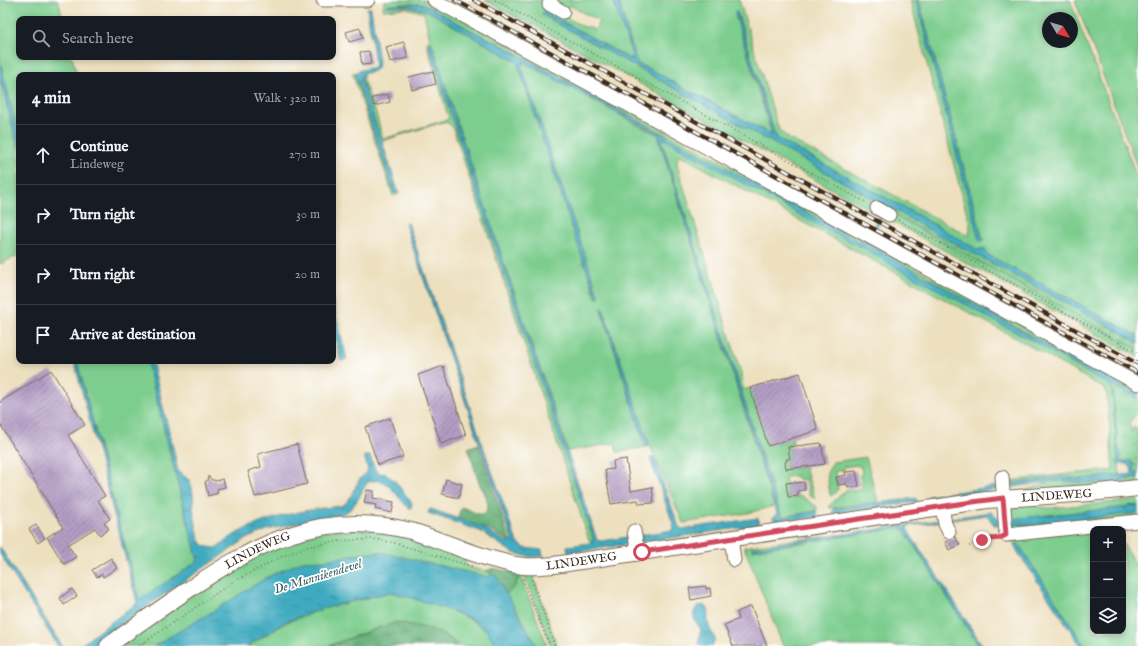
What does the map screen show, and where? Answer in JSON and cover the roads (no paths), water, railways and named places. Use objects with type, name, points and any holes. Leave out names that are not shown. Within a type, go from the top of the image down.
[{"type":"main road","name":"LINDEWEG","points":[[108,646],[196,585],[238,559],[274,540],[323,526],[337,524],[362,524],[402,529],[497,560],[522,566],[526,570],[554,565],[636,540],[731,538],[945,519],[1003,492],[1090,493],[1138,488]]},
{"type":"street","points":[[323,0],[368,0]]},
{"type":"street","points":[[434,0],[1138,384]]},
{"type":"street","points":[[551,0],[549,4],[563,12]]},
{"type":"street","points":[[877,208],[889,215]]},
{"type":"street","points":[[1003,492],[1003,534],[1138,521]]},
{"type":"street","points":[[731,538],[734,560]]},
{"type":"water","points":[[613,0],[618,0],[637,63],[772,135],[735,14],[735,12],[737,12],[774,132],[778,139],[925,219],[978,250],[984,248],[988,255],[1138,336],[1138,343],[891,208],[886,210],[868,242],[869,245],[1138,394],[1138,399],[1093,376],[1027,337],[1005,327],[662,138],[662,142],[780,513],[782,517],[785,517],[816,511],[817,513],[817,517],[774,523],[773,517],[777,513],[659,135],[526,63],[521,63],[599,297],[597,298],[578,246],[517,62],[428,11],[407,6],[387,6],[419,4],[430,7],[860,242],[863,243],[865,241],[883,208],[883,204],[542,15],[544,11],[632,60],[631,52]]},
{"type":"water","points":[[916,0],[919,0],[983,240],[981,242],[979,240]]},
{"type":"water","points":[[367,8],[371,8],[379,62],[374,71],[364,74],[361,76],[361,79],[398,192],[394,193],[355,74],[358,71],[374,67],[375,64]]},
{"type":"water","points":[[429,43],[432,43],[457,123],[597,540],[601,541],[673,530],[673,524],[650,458],[654,457],[679,527],[682,529],[758,518],[759,525],[568,553],[567,546],[590,543],[592,542],[593,538],[454,124]]},
{"type":"water","points":[[0,62],[16,124],[16,140],[0,79]]},
{"type":"water","points":[[408,223],[517,542],[525,548],[542,550],[543,556],[531,557],[513,553],[480,531],[428,513],[431,509],[482,527],[506,542],[512,540],[405,224]]},
{"type":"water","points":[[601,308],[603,309],[649,446],[646,447]]},
{"type":"water","points":[[336,314],[347,359],[341,361],[336,340]]},
{"type":"water","points":[[75,364],[78,364],[138,596],[141,599],[198,561],[148,364],[153,364],[178,471],[189,480],[192,487],[194,501],[193,509],[199,539],[204,546],[215,548],[241,531],[277,517],[303,511],[341,506],[345,504],[362,477],[367,472],[365,456],[370,456],[375,469],[379,473],[386,474],[395,481],[412,503],[411,508],[409,508],[391,488],[381,481],[367,483],[355,504],[345,513],[267,530],[246,539],[111,631],[92,646],[79,646],[137,603]]},
{"type":"water","points":[[1112,392],[1118,448],[1121,454],[1120,461],[1127,462],[1130,460],[1134,465],[1135,464],[1133,468],[1136,473],[1138,473],[1138,477],[1095,483],[1053,481],[929,500],[928,496],[1053,478],[1061,477],[1081,479],[1132,474],[1131,468],[1127,464],[1118,464]]},
{"type":"water","points":[[916,498],[917,502],[833,514],[833,509]]},
{"type":"water","points":[[1130,505],[1138,506],[1138,513],[1032,525],[994,525],[987,515],[909,526],[907,528],[910,534],[983,646],[979,646],[904,530],[901,528],[752,550],[752,548],[991,512],[1000,519],[1011,519],[1127,507]]},
{"type":"water","points":[[1017,543],[1085,646],[1081,646],[1015,548],[1014,546]]},
{"type":"water","points":[[0,547],[62,646],[58,646],[0,554]]},
{"type":"water","name":"De Munnikendevel","points":[[380,552],[488,577],[492,574],[496,576],[537,646],[497,646],[486,630],[469,618],[432,604],[390,592],[322,609],[285,622],[248,646],[154,646],[267,577],[303,561],[326,560]]},
{"type":"water","points":[[704,605],[709,611],[708,623],[715,639],[712,646],[702,646],[699,644],[701,629],[693,615],[698,606]]},
{"type":"railway","points":[[455,0],[1138,373]]},
{"type":"railway","points":[[474,0],[1138,364]]}]
